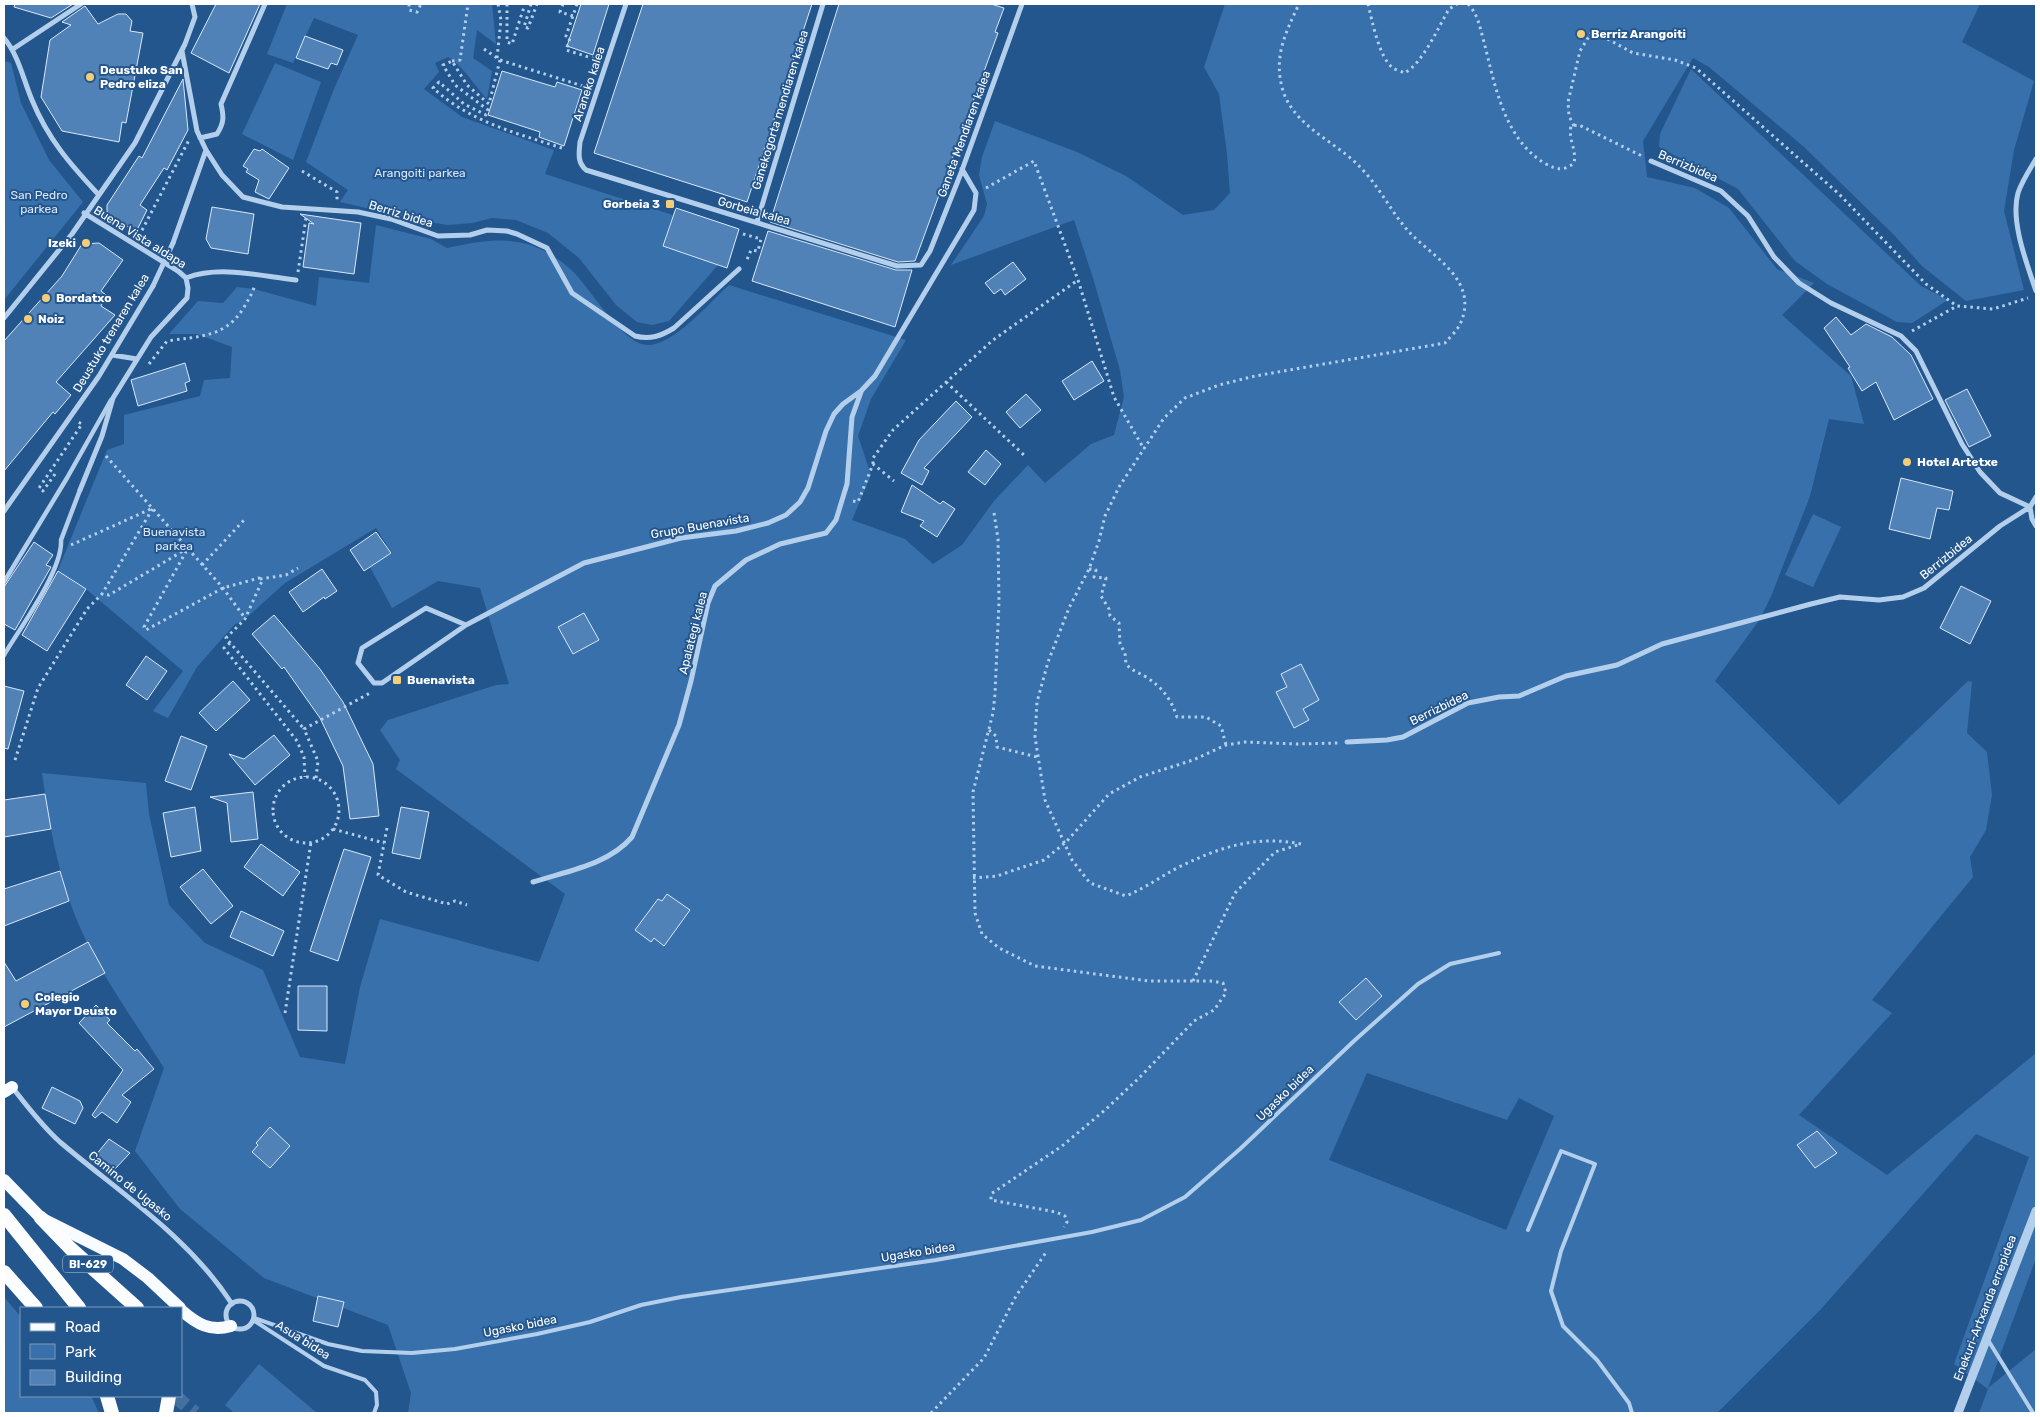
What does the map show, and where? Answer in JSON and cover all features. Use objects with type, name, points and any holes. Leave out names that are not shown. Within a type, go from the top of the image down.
[{"type":"highway","points":[[4,1215],[78,1307]]},
{"type":"highway","name":"BI-629","points":[[41,1218],[70,1248],[136,1307]]},
{"type":"highway","points":[[4,1272],[35,1307]]},
{"type":"highway","points":[[107,1397],[112,1413]]},
{"type":"highway","points":[[166,1413],[169,1397]]},
{"type":"main road","name":"BI-629","points":[[4,1180],[41,1218]]},
{"type":"main road","points":[[41,1218],[123,1259],[148,1278],[178,1307]]},
{"type":"main road","points":[[182,1310],[203,1326],[218,1330],[231,1326]]},
{"type":"street","points":[[13,49],[81,4]]},
{"type":"street","points":[[4,318],[72,234],[84,213],[135,143],[182,51],[195,17],[192,4]]},
{"type":"street","points":[[200,138],[217,134],[221,127],[224,119],[221,104],[265,4]]},
{"type":"street","name":"Araneko kalea","points":[[586,170],[581,166],[578,156],[580,142],[626,4]]},
{"type":"street","name":"Ganekogorta mendiaren kalea","points":[[757,222],[823,4]]},
{"type":"street","name":"Ganeta Mendiaren kalea","points":[[917,267],[922,265],[930,251],[1022,4]]},
{"type":"street","points":[[4,38],[13,49],[32,101],[58,150],[98,194]]},
{"type":"street","name":"Berriz bidea","points":[[182,51],[200,138],[222,175],[243,197],[262,203],[351,211],[392,219],[438,236],[470,235],[487,230],[507,231],[517,234],[546,248],[572,293],[635,336],[646,339],[674,328],[739,269]]},
{"type":"street","name":"Deustuko trenaren kalea","points":[[4,511],[112,355],[153,286],[173,243],[206,150]]},
{"type":"street","points":[[2036,159],[2018,193],[2015,213],[2025,256],[2036,291]]},
{"type":"street","name":"Berrizbidea","points":[[1651,161],[1721,191],[1748,216],[1774,257],[1799,283],[1831,303],[1901,336],[1916,351],[1962,444],[1980,472],[2000,493],[2030,507]]},
{"type":"street","points":[[962,169],[976,193]]},
{"type":"street","name":"Gorbeia kalea","points":[[586,170],[897,266],[917,267]]},
{"type":"street","name":"Grupo Buenavista","points":[[382,683],[466,625],[584,563],[682,538],[736,531],[768,523],[786,514],[800,502],[808,488],[826,431],[834,414],[843,404],[862,391],[875,376],[974,210],[976,193]]},
{"type":"street","name":"Buena Vista aldapa","points":[[80,490],[102,436],[113,398],[151,337],[186,298],[188,288],[186,278],[178,271],[84,213]]},
{"type":"street","name":"Buena Vista aldapa","points":[[186,278],[203,272],[296,278]]},
{"type":"street","points":[[112,355],[135,362]]},
{"type":"street","name":"Apalategi kalea","points":[[533,882],[599,861],[621,849],[632,837],[679,725],[708,603],[715,586],[746,560],[780,544],[826,533],[836,520],[847,484],[852,417],[862,391]]},
{"type":"street","points":[[4,582],[113,398]]},
{"type":"street","points":[[4,655],[57,566],[62,549],[61,540],[80,490]]},
{"type":"street","name":"Berrizbidea","points":[[1346,742],[1387,740],[1402,737],[1468,703],[1499,697],[1519,696],[1566,676],[1618,665],[1662,644],[1801,606],[1840,598],[1879,600],[1903,597],[1924,588],[2000,526],[2030,507],[2036,498]]},
{"type":"street","points":[[2030,507],[2032,519],[2036,526]]},
{"type":"street","points":[[382,683],[374,683],[358,663],[362,648],[426,608],[466,625]]},
{"type":"street","name":"Camino de Ugasko","points":[[8,1089],[58,1141],[136,1203],[184,1246],[203,1265],[232,1304]]},
{"type":"street","name":"Enekuri-Artxanda errepidea","points":[[1958,1413],[2036,1211]]},
{"type":"street","points":[[241,1301],[250,1304],[254,1319],[245,1328],[231,1326],[226,1315],[232,1304],[241,1301]]},
{"type":"lane","name":"Ugasko bidea","points":[[254,1319],[328,1344],[362,1351],[412,1353],[455,1349],[590,1322],[641,1305],[681,1297],[936,1260],[1092,1232],[1141,1220],[1185,1197],[1240,1149],[1355,1040],[1418,984],[1450,964],[1499,953]]},
{"type":"lane","points":[[1528,1230],[1561,1150],[1596,1164],[1561,1251],[1552,1291],[1562,1326],[1597,1360],[1629,1403],[1632,1413]]},
{"type":"lane","name":"Asua bidea","points":[[254,1319],[324,1366],[365,1380],[376,1392],[377,1405],[374,1413]]},
{"type":"lane","points":[[1987,1338],[2033,1413]]},
{"type":"path","points":[[409,4],[409,10],[414,13],[421,4]]},
{"type":"path","points":[[468,4],[460,60],[443,65],[455,85],[488,110],[486,115],[464,104],[439,82],[434,88],[459,110],[507,130],[565,149]]},
{"type":"path","points":[[452,61],[467,85],[489,104],[498,59],[501,20],[498,4]]},
{"type":"path","points":[[506,4],[507,42],[512,44],[525,4]]},
{"type":"path","points":[[531,4],[524,27],[528,28],[537,4]]},
{"type":"path","points":[[563,4],[560,12],[573,16]]},
{"type":"path","points":[[577,4],[566,36],[570,38],[566,50],[595,59]]},
{"type":"path","points":[[1193,981],[1235,893],[1274,852],[1301,844],[1276,839],[1255,841],[1222,849],[1178,868],[1149,886],[1126,896],[1090,883],[1072,860],[1066,842],[1045,800],[1035,737],[1037,702],[1046,670],[1069,608],[1089,568],[1099,541],[1105,516],[1120,487],[1164,418],[1185,398],[1219,385],[1255,376],[1445,343],[1461,323],[1466,302],[1458,278],[1410,232],[1382,192],[1360,166],[1296,116],[1284,92],[1278,62],[1286,32],[1299,4]]},
{"type":"path","points":[[1368,4],[1385,58],[1392,68],[1404,73],[1410,70],[1418,61],[1449,9],[1457,4]]},
{"type":"path","points":[[1468,4],[1477,17],[1499,100],[1517,137],[1540,160],[1555,169],[1566,169],[1574,163],[1576,154],[1569,135],[1571,126],[1574,126],[1568,116],[1568,102],[1580,51],[1591,33],[1595,32],[1633,54],[1675,60],[1696,68],[1839,194],[1926,284],[1957,306],[1993,309],[2036,296]]},
{"type":"path","points":[[484,49],[498,59],[586,87]]},
{"type":"path","name":"Berrizbidea","points":[[1574,126],[1579,125],[1591,130],[1651,161]]},
{"type":"path","points":[[140,235],[190,137]]},
{"type":"path","points":[[976,193],[1034,161],[1078,280],[1114,397],[1144,448]]},
{"type":"path","points":[[302,171],[337,192],[336,202]]},
{"type":"path","points":[[296,278],[308,208]]},
{"type":"path","points":[[743,234],[761,239],[758,251],[751,250],[748,260]]},
{"type":"path","points":[[135,362],[148,365],[167,341],[215,334],[225,329],[236,319],[251,296],[257,276]]},
{"type":"path","points":[[858,502],[873,464],[873,458],[893,430],[993,340],[1078,280]]},
{"type":"path","points":[[1901,336],[1957,306]]},
{"type":"path","points":[[946,382],[1025,456]]},
{"type":"path","points":[[42,474],[78,422],[82,424],[39,488],[43,491],[68,455]]},
{"type":"path","points":[[102,436],[112,441],[105,456],[223,588],[245,619]]},
{"type":"path","points":[[873,464],[894,481]]},
{"type":"path","points":[[62,549],[153,508]]},
{"type":"path","points":[[15,760],[38,688],[87,609],[102,594],[153,508]]},
{"type":"path","points":[[931,1413],[984,1358],[1016,1296],[1067,1222],[1065,1216],[1056,1212],[991,1200],[990,1194],[1062,1146],[1105,1110],[1194,1021],[1214,1010],[1226,993],[1223,983],[1149,981],[1035,966],[999,948],[982,934],[975,913],[973,792],[995,694],[999,602],[998,539],[994,513]]},
{"type":"path","points":[[202,565],[244,520]]},
{"type":"path","points":[[188,548],[144,627],[146,630],[223,588],[286,575],[298,568]]},
{"type":"path","points":[[102,594],[109,595],[188,548]]},
{"type":"path","points":[[1089,568],[1096,570],[1094,577],[1106,578],[1101,596],[1109,609],[1110,616],[1119,623],[1120,644],[1125,653],[1126,664],[1132,671],[1145,676],[1162,689],[1172,701],[1177,717],[1206,717],[1221,726],[1226,745]]},
{"type":"path","points":[[260,579],[262,581],[245,619],[226,638],[304,729],[318,760],[316,778]]},
{"type":"path","points":[[230,643],[224,648],[297,741],[304,757],[305,777]]},
{"type":"path","points":[[304,729],[368,694],[382,683]]},
{"type":"path","points":[[988,730],[996,736],[997,747],[1037,757]]},
{"type":"path","points":[[973,878],[997,876],[1044,860],[1066,842],[1109,794],[1140,777],[1193,760],[1226,745],[1245,742],[1297,744],[1346,742]]},
{"type":"path","points":[[305,777],[316,778],[333,791],[338,800],[339,811],[333,829],[323,838],[311,842],[292,840],[284,834],[274,814],[274,804],[281,789],[294,780],[305,777]]},
{"type":"path","points":[[387,828],[378,875],[406,892],[447,904],[455,902],[468,905]]},
{"type":"path","points":[[333,829],[384,843]]},
{"type":"path","points":[[285,1012],[311,842]]},
{"type":"green space","name":"Arangoiti parkea","points":[[287,4],[492,4],[496,44],[477,30],[473,58],[492,71],[487,99],[464,71],[448,57],[435,63],[439,72],[424,89],[462,117],[554,150],[545,174],[673,215],[663,246],[718,265],[669,321],[652,325],[637,322],[616,305],[579,258],[548,233],[516,220],[492,218],[472,223],[448,225],[422,221],[340,202],[348,190],[306,162],[334,89],[358,35],[314,18],[293,63],[267,54]]},
{"type":"green space","name":"Buenavista parkea","points":[[1225,4],[1980,4],[1962,42],[2034,81],[2014,150],[2004,211],[2024,290],[1966,301],[1922,266],[1895,236],[1804,147],[1709,67],[1693,58],[1643,141],[1647,177],[1695,188],[1729,208],[1777,269],[1814,283],[1782,315],[1851,376],[1864,424],[1829,419],[1810,496],[1772,594],[1760,619],[1715,681],[1839,805],[1968,681],[1972,682],[1967,733],[1987,752],[1992,795],[1986,830],[1970,857],[1973,877],[1872,1000],[1892,1013],[1799,1115],[1887,1175],[2036,1053],[2036,1258],[1988,1388],[2036,1349],[2036,1413],[1979,1413],[1988,1389],[1954,1364],[2029,1157],[1976,1134],[1821,1309],[1717,1413],[408,1413],[411,1393],[388,1325],[264,1278],[180,1209],[135,1151],[164,1068],[99,965],[77,922],[56,853],[42,773],[146,783],[149,814],[169,905],[205,943],[263,970],[300,1057],[345,1064],[360,987],[380,919],[539,962],[565,894],[396,769],[400,760],[380,730],[388,720],[496,685],[509,684],[480,588],[438,581],[392,608],[370,567],[392,553],[376,528],[285,583],[245,619],[234,625],[197,667],[168,718],[153,711],[183,671],[86,589],[58,570],[107,450],[124,444],[124,415],[200,396],[204,380],[230,378],[232,347],[197,334],[169,334],[198,301],[223,303],[237,287],[254,289],[316,306],[319,277],[369,283],[376,225],[431,239],[447,248],[499,241],[525,243],[538,248],[557,258],[568,267],[616,325],[627,335],[638,342],[648,345],[658,343],[680,331],[729,285],[906,340],[871,399],[858,436],[871,475],[852,520],[905,539],[933,564],[962,545],[994,501],[1028,465],[1045,483],[1091,444],[1114,435],[1124,397],[1120,370],[1074,220],[951,265],[984,216],[987,204],[979,175],[982,157],[995,121],[1077,152],[1126,176],[1183,215],[1214,210],[1230,193],[1219,94],[1204,67]],"holes":[[[1367,1073],[1507,1120],[1519,1098],[1554,1116],[1506,1230],[1329,1160]]]},
{"type":"green space","name":"San Pedro parkea","points":[[4,61],[11,63],[21,103],[49,160],[83,202],[4,300]]},
{"type":"green space","points":[[275,63],[321,82],[293,160],[242,134]]},
{"type":"green space","points":[[1691,69],[1921,286],[1948,300],[1912,323],[1897,322],[1827,284],[1795,261],[1738,189],[1659,147],[1660,134]]},
{"type":"green space","points":[[1813,514],[1841,527],[1813,587],[1785,575]]},
{"type":"green space","points":[[4,1297],[20,1316],[20,1397],[91,1397],[99,1413],[4,1413]]},
{"type":"green space","points":[[259,1364],[317,1413],[234,1413],[225,1405]]},
{"type":"building","points":[[15,4],[73,4],[51,18],[14,7]]},
{"type":"building","points":[[216,4],[260,4],[229,73],[191,53]]},
{"type":"building","points":[[581,4],[609,4],[593,55],[567,46]]},
{"type":"building","points":[[643,4],[812,4],[747,202],[594,153]]},
{"type":"building","points":[[839,4],[991,4],[1004,8],[995,32],[998,33],[915,261],[898,262],[770,222]]},
{"type":"building","name":"Deustuko San Pedro eliza","points":[[85,6],[98,24],[118,14],[126,14],[132,21],[130,31],[143,33],[126,123],[122,122],[119,142],[62,131],[41,97],[50,40],[71,25],[62,22]]},
{"type":"building","points":[[305,36],[343,50],[337,65],[331,63],[328,69],[296,58]]},
{"type":"building","points":[[502,71],[555,87],[557,82],[582,90],[564,146],[539,137],[540,132],[488,115]]},
{"type":"building","points":[[183,79],[188,130],[167,170],[164,168],[140,205],[147,210],[136,232],[107,214],[107,205],[139,156],[142,158]]},
{"type":"building","points":[[254,149],[260,151],[262,149],[289,168],[269,199],[255,192],[259,180],[246,172],[248,169],[243,166]]},
{"type":"building","points":[[212,207],[254,214],[248,254],[211,248],[206,239]]},
{"type":"building","points":[[676,208],[739,229],[727,268],[663,246]]},
{"type":"building","points":[[300,214],[361,223],[354,274],[303,267],[309,223],[314,224]]},
{"type":"building","points":[[768,231],[896,270],[912,270],[895,327],[752,281]]},
{"type":"building","points":[[99,243],[123,260],[101,291],[106,295],[101,306],[115,315],[56,382],[71,395],[55,414],[53,412],[4,471],[4,341],[62,276],[82,244]]},
{"type":"building","points":[[1013,262],[1026,279],[1005,295],[1001,289],[994,294],[985,283]]},
{"type":"building","points":[[1836,317],[1851,335],[1866,324],[1892,337],[1911,355],[1933,399],[1894,420],[1876,382],[1862,391],[1848,368],[1850,367],[1824,328]]},
{"type":"building","points":[[1092,361],[1104,381],[1074,400],[1062,381]]},
{"type":"building","points":[[185,363],[190,381],[185,383],[187,391],[138,406],[131,380]]},
{"type":"building","points":[[1967,389],[1991,436],[1969,447],[1945,400]]},
{"type":"building","points":[[1026,394],[1041,410],[1020,428],[1006,412]]},
{"type":"building","points":[[956,401],[972,417],[924,468],[929,471],[922,485],[901,473],[919,440]]},
{"type":"building","points":[[986,450],[1001,464],[985,485],[968,472]]},
{"type":"building","name":"Hotel Artetxe","points":[[1901,478],[1953,491],[1949,510],[1937,508],[1930,539],[1889,529]]},
{"type":"building","points":[[912,485],[940,504],[943,501],[955,509],[937,537],[920,526],[924,521],[901,512]]},
{"type":"building","points":[[376,532],[391,553],[364,571],[350,550]]},
{"type":"building","points":[[34,542],[53,555],[46,565],[51,567],[15,630],[4,624],[4,587]]},
{"type":"building","points":[[322,569],[337,591],[325,599],[324,597],[303,612],[289,592]]},
{"type":"building","points":[[58,571],[86,589],[47,651],[22,635]]},
{"type":"building","points":[[1961,586],[1991,601],[1970,644],[1940,628]]},
{"type":"building","points":[[584,613],[599,640],[573,654],[558,627]]},
{"type":"building","points":[[274,615],[320,669],[343,702],[373,764],[379,816],[350,819],[343,766],[320,718],[284,667],[282,669],[252,634]]},
{"type":"building","points":[[146,656],[167,671],[147,700],[126,685]]},
{"type":"building","points":[[1301,664],[1319,700],[1303,709],[1309,720],[1294,728],[1276,692],[1287,687],[1281,674]]},
{"type":"building","points":[[233,681],[250,700],[216,731],[199,713]]},
{"type":"building","points":[[4,686],[24,691],[8,749],[4,748]]},
{"type":"building","points":[[274,735],[290,755],[255,785],[229,754],[244,759]]},
{"type":"building","points":[[181,736],[207,746],[191,790],[165,781]]},
{"type":"building","points":[[253,792],[258,839],[231,842],[227,803],[210,797]]},
{"type":"building","points":[[45,794],[51,829],[4,837],[4,800]]},
{"type":"building","points":[[195,807],[201,851],[171,857],[163,813]]},
{"type":"building","points":[[401,807],[429,812],[420,859],[392,853]]},
{"type":"building","points":[[261,844],[300,872],[283,896],[244,867]]},
{"type":"building","points":[[344,849],[371,857],[338,961],[310,951]]},
{"type":"building","points":[[203,869],[233,906],[211,924],[180,887]]},
{"type":"building","points":[[60,871],[69,901],[4,926],[4,889]]},
{"type":"building","points":[[667,894],[690,910],[664,946],[654,938],[651,942],[635,930],[658,899],[662,901]]},
{"type":"building","points":[[241,911],[284,931],[273,956],[230,937]]},
{"type":"building","name":"Colegio Mayor Deusto","points":[[88,942],[105,973],[4,1027],[4,962],[16,981]]},
{"type":"building","points":[[1366,978],[1382,996],[1356,1020],[1339,1002]]},
{"type":"building","points":[[298,986],[327,986],[327,1031],[298,1030]]},
{"type":"building","points":[[96,1005],[110,1020],[107,1023],[135,1051],[137,1049],[154,1069],[122,1095],[131,1102],[117,1123],[102,1112],[95,1118],[92,1115],[123,1070],[79,1023]]},
{"type":"building","points":[[52,1087],[80,1101],[83,1108],[75,1124],[42,1108]]},
{"type":"building","points":[[270,1127],[290,1146],[270,1168],[252,1152],[258,1145],[256,1143]]},
{"type":"building","points":[[1817,1131],[1837,1153],[1815,1168],[1797,1145]]},
{"type":"building","points":[[109,1139],[130,1153],[114,1170],[95,1156]]},
{"type":"building","points":[[318,1296],[344,1302],[338,1327],[313,1321]]},
{"type":"tunnel","points":[[176,1397],[195,1413]]},
{"type":"place","name":"Berriz Arangoiti","points":[[1581,34]]},
{"type":"place","name":"Deustuko San Pedro eliza","points":[[90,77]]},
{"type":"place","name":"Gorbeia 3","points":[[670,204]]},
{"type":"place","name":"Izeki","points":[[86,243]]},
{"type":"place","name":"Bordatxo","points":[[46,298]]},
{"type":"place","name":"Noiz","points":[[28,319]]},
{"type":"place","name":"Hotel Artetxe","points":[[1907,462]]},
{"type":"place","name":"Buenavista","points":[[397,680]]},
{"type":"place","name":"Colegio Mayor Deusto","points":[[25,1004]]}]
